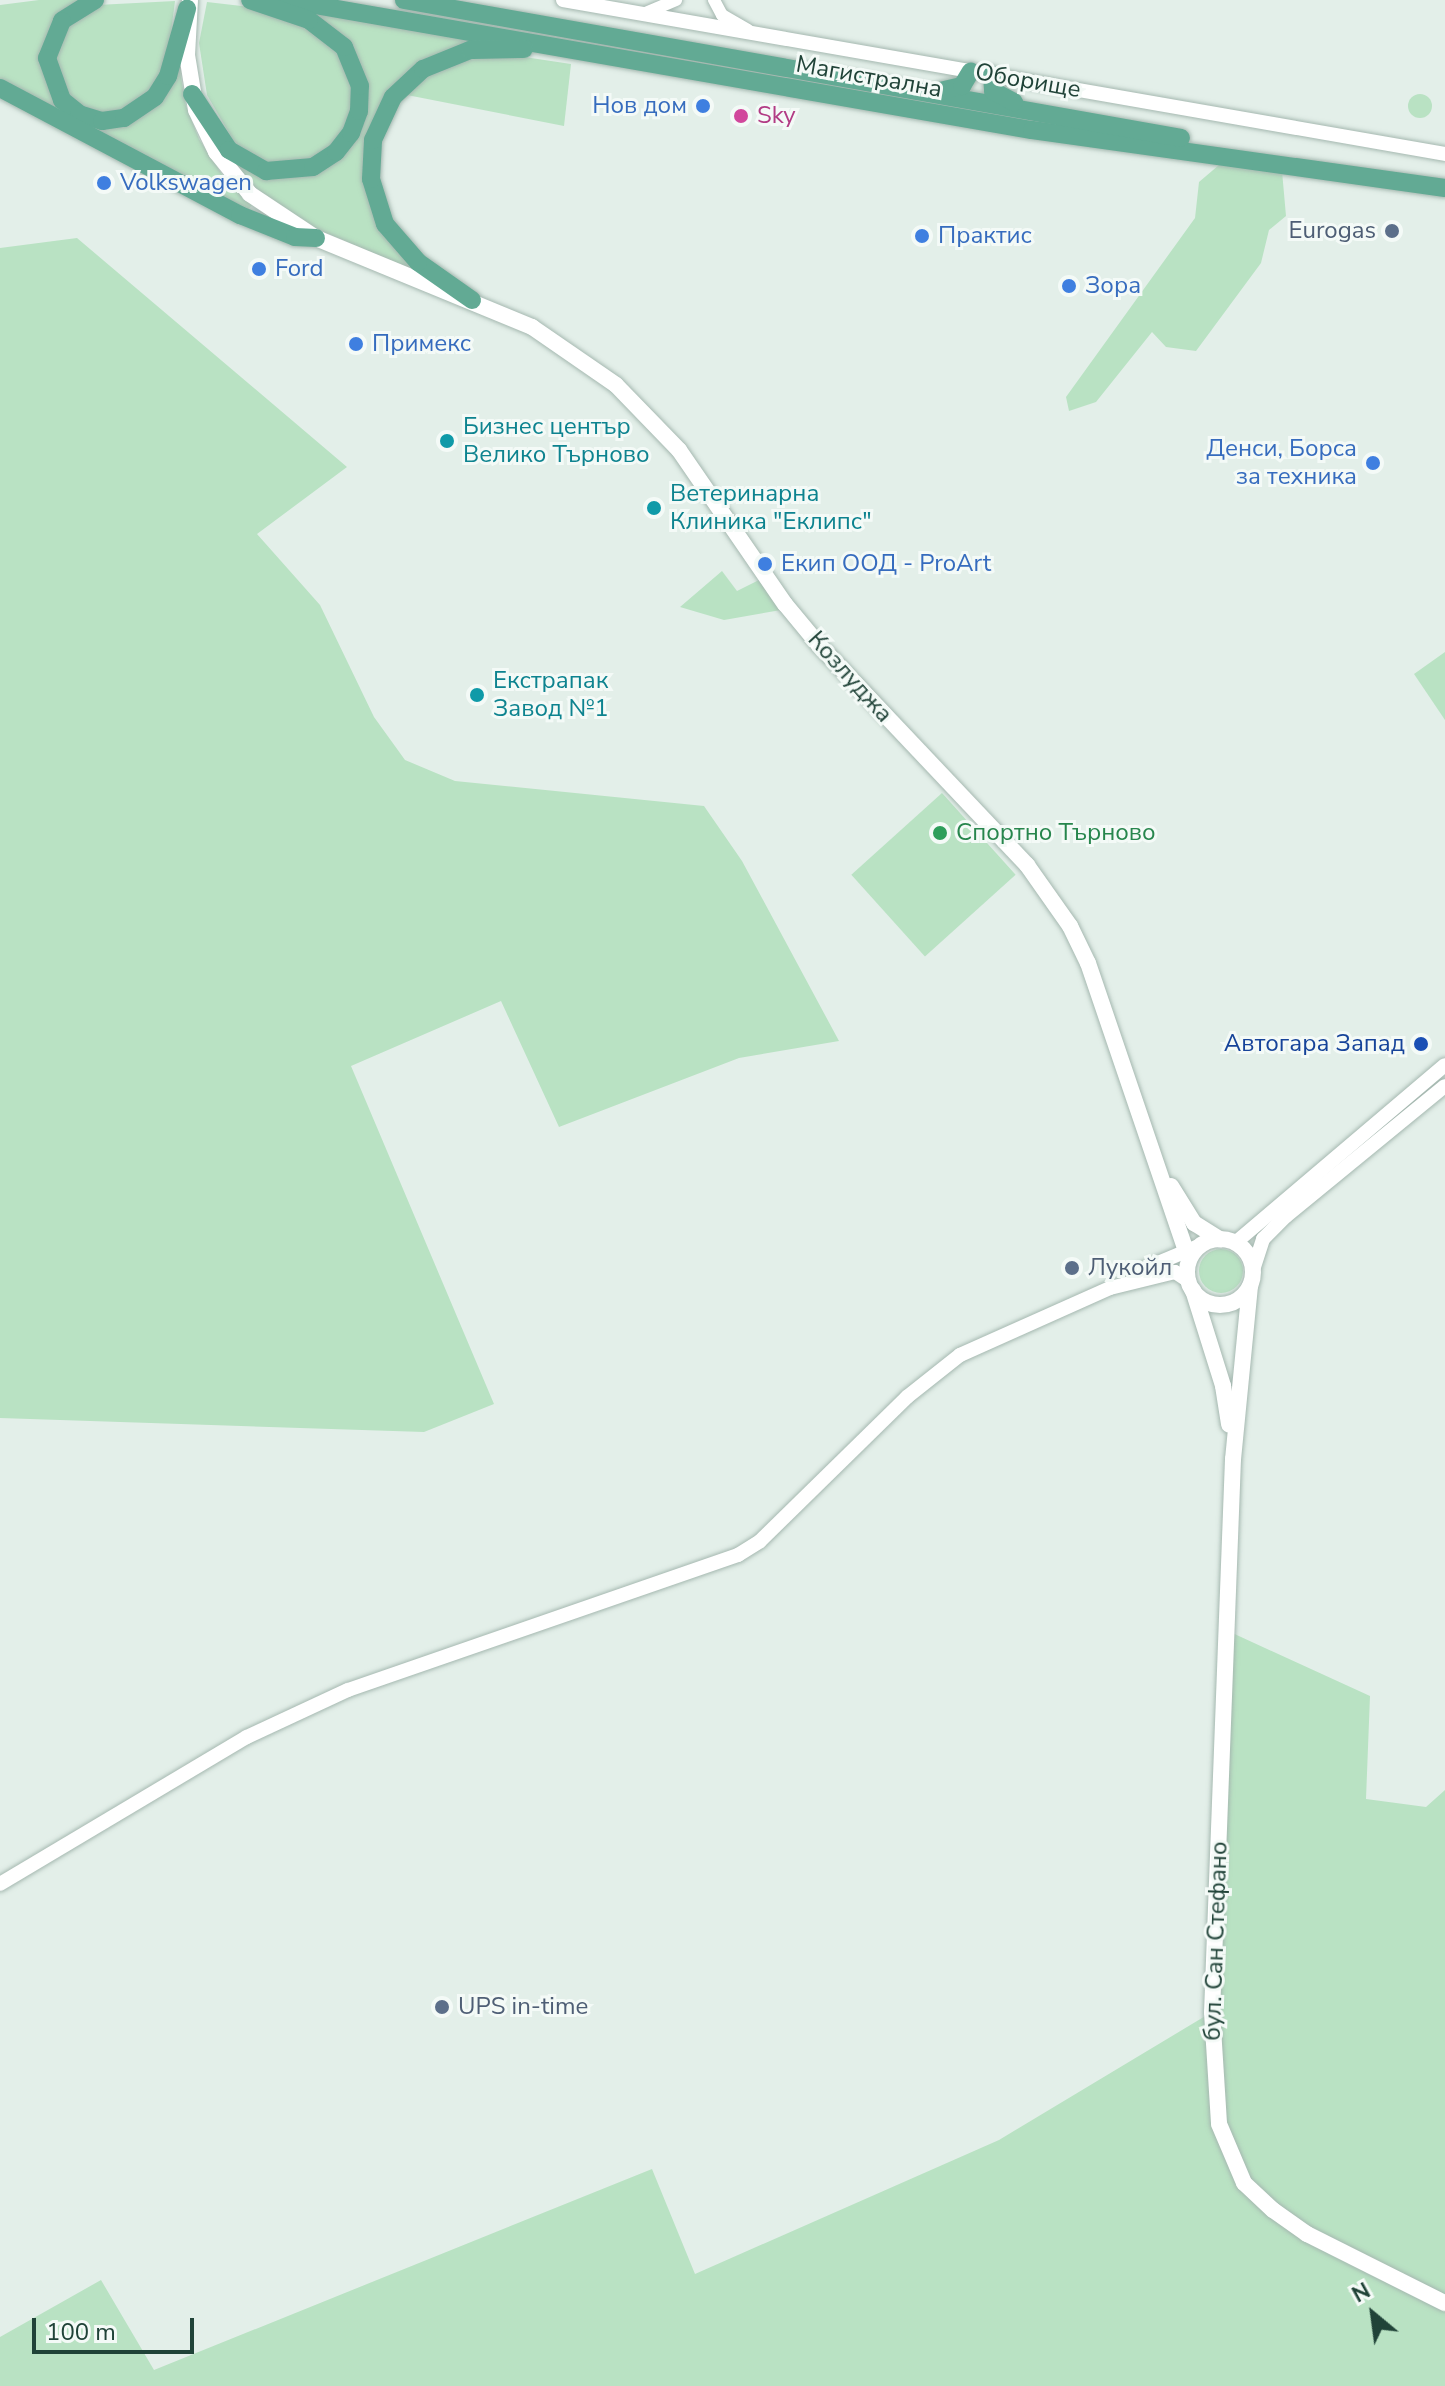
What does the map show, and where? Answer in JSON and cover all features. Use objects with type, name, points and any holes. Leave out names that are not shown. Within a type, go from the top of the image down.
[{"type":"main road","points":[[95,0],[62,21],[47,58],[62,100],[79,114],[102,121],[124,118],[155,97],[168,76],[188,5]]},
{"type":"main road","points":[[192,94],[229,150],[266,171],[313,167],[336,152],[351,133],[359,111],[360,86],[344,47],[309,20],[250,0]]},
{"type":"main road","name":"Магистрална","points":[[286,0],[645,53],[1032,130],[1393,178],[1445,188]]},
{"type":"main road","points":[[404,0],[645,53],[917,90],[1393,178]]},
{"type":"main road","points":[[469,0],[645,53]]},
{"type":"main road","name":"Козлуджа","points":[[188,5],[192,94],[216,152],[260,204],[316,238],[472,300],[571,349],[638,406],[701,480],[805,628],[1027,865],[1070,926],[1088,963],[1143,1124],[1193,1252]]},
{"type":"main road","points":[[472,300],[408,252],[378,207],[371,179],[371,149],[393,97],[423,69],[470,50],[645,53]]},
{"type":"main road","points":[[917,90],[957,89],[971,71]]},
{"type":"main road","points":[[992,75],[991,88],[999,96],[1074,120]]},
{"type":"main road","points":[[0,88],[248,219],[295,237],[316,238]]},
{"type":"main road","points":[[248,219],[260,204]]},
{"type":"main road","name":"Козлуджа","points":[[1143,1124],[1181,1207],[1228,1241]]},
{"type":"main road","points":[[1228,1241],[1249,1256],[1251,1278],[1239,1298],[1223,1304],[1206,1301],[1191,1286],[1193,1252],[1228,1241]]},
{"type":"main road","name":"бул. Сан Стефано","points":[[1251,1278],[1233,1459],[1212,2012],[1219,2124],[1244,2183],[1273,2210],[1307,2234],[1445,2303]]},
{"type":"main road","name":"бул. Сан Стефано","points":[[1191,1286],[1223,1386],[1233,1459]]},
{"type":"street","name":"Оборище","points":[[563,0],[1445,154]]},
{"type":"street","points":[[643,14],[676,0]]},
{"type":"street","points":[[714,0],[727,19],[754,33]]},
{"type":"street","points":[[1228,1241],[1445,1065]]},
{"type":"street","points":[[1251,1278],[1263,1239],[1286,1216],[1445,1086]]},
{"type":"street","points":[[0,1884],[247,1737],[348,1690],[738,1555],[760,1541],[939,1370],[1017,1325],[1193,1252]]},
{"type":"street","points":[[1110,1288],[1175,1272],[1191,1286]]},
{"type":"green space","points":[[39,0],[81,0],[47,34],[43,49],[51,92],[116,125],[178,61],[186,106],[199,139],[225,179],[252,205],[247,211],[0,81],[0,5]]},
{"type":"green space","points":[[175,1],[169,48],[156,87],[112,115],[76,105],[53,69],[60,32],[97,5]]},
{"type":"green space","points":[[207,2],[250,7],[317,30],[347,63],[354,102],[341,136],[318,157],[271,166],[240,152],[207,95],[199,43]]},
{"type":"green space","points":[[311,11],[493,42],[418,66],[366,173],[425,275],[312,227],[252,186],[229,158],[320,169],[366,93]]},
{"type":"green space","points":[[511,55],[571,64],[564,126],[407,95],[428,74],[466,60]]},
{"type":"green space","points":[[1420,94],[1429,97],[1432,106],[1429,115],[1420,118],[1411,115],[1408,106],[1411,97]]},
{"type":"green space","points":[[1219,165],[1282,171],[1286,216],[1269,230],[1261,263],[1196,351],[1166,347],[1152,332],[1096,402],[1069,411],[1066,397],[1195,218],[1199,182]]},
{"type":"green space","points":[[77,238],[347,467],[257,534],[320,605],[374,717],[405,760],[455,781],[704,806],[742,861],[839,1041],[739,1058],[559,1127],[501,1001],[351,1066],[494,1404],[424,1432],[0,1418],[0,248]]},
{"type":"green space","points":[[722,571],[737,591],[761,579],[781,610],[724,620],[680,607]]},
{"type":"green space","points":[[1445,652],[1445,720],[1414,674]]},
{"type":"green space","name":"Спортно Търново","points":[[942,793],[1016,875],[925,956],[851,875]]},
{"type":"green space","points":[[1221,1249],[1237,1255],[1243,1271],[1237,1287],[1221,1293],[1205,1287],[1199,1271],[1205,1255]]},
{"type":"green space","points":[[1228,1631],[1370,1696],[1366,1799],[1426,1807],[1445,1790],[1445,2386],[0,2386],[0,2337],[101,2280],[154,2370],[652,2169],[695,2274],[999,2140],[1212,2012]]},
{"type":"place","name":"Нов дом","points":[[703,106]]},
{"type":"place","name":"Sky","points":[[741,116]]},
{"type":"place","name":"Volkswagen","points":[[104,183]]},
{"type":"place","name":"Eurogas","points":[[1392,231]]},
{"type":"place","name":"Практис","points":[[922,236]]},
{"type":"place","name":"Ford","points":[[259,269]]},
{"type":"place","name":"Зора","points":[[1069,286]]},
{"type":"place","name":"Примекс","points":[[356,344]]},
{"type":"place","name":"Бизнес център Велико Търново","points":[[447,441]]},
{"type":"place","name":"Денси, Борса за техника","points":[[1373,463]]},
{"type":"place","name":"Ветеринарна Клиника \"Еклипс\"","points":[[654,508]]},
{"type":"place","name":"Екип ООД - ProArt","points":[[765,564]]},
{"type":"place","name":"Екстрапак Завод №1","points":[[477,695]]},
{"type":"place","name":"Спортно Търново","points":[[940,833]]},
{"type":"place","name":"Автогара Запад","points":[[1421,1044]]},
{"type":"place","name":"Лукойл","points":[[1072,1268]]},
{"type":"place","name":"UPS in-time","points":[[442,2007]]}]
